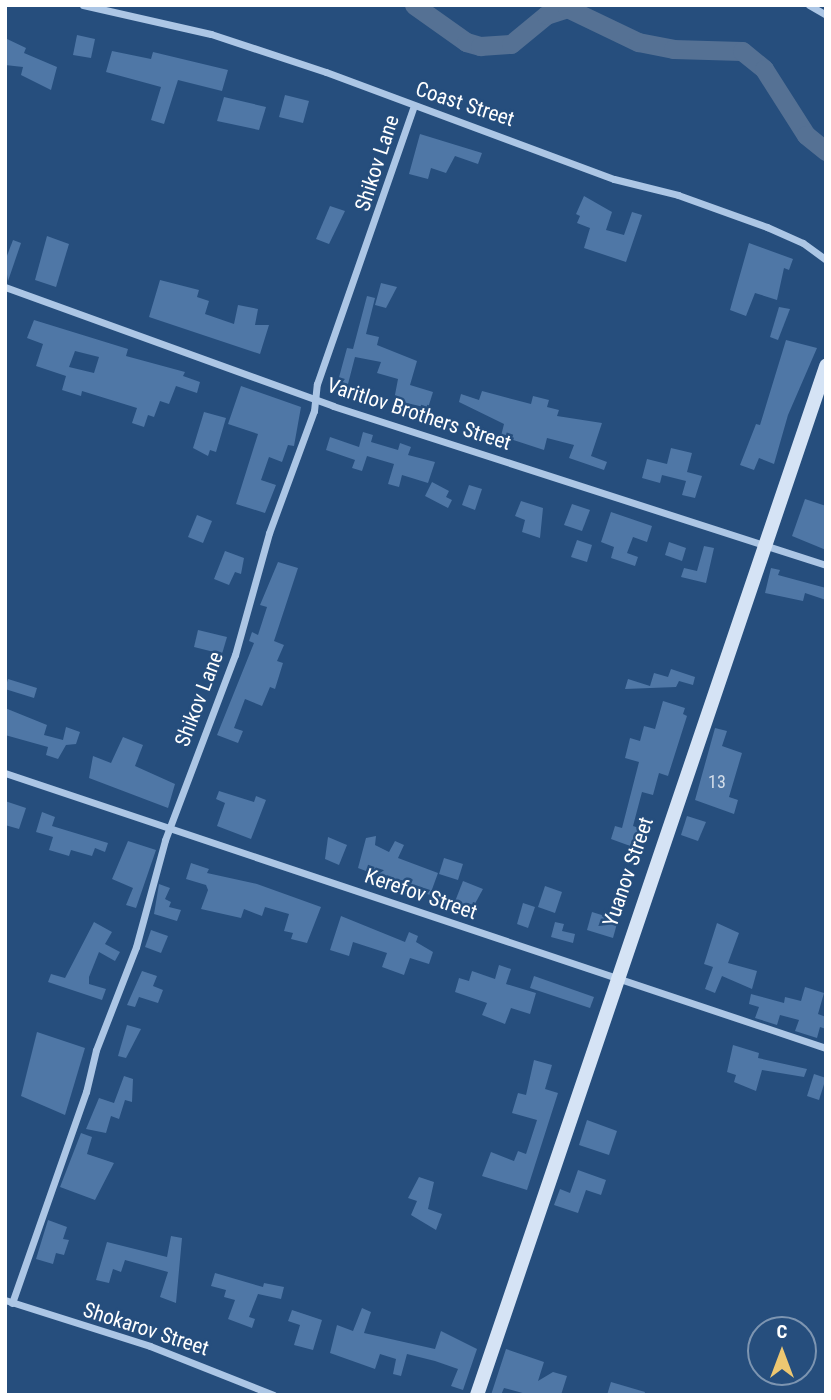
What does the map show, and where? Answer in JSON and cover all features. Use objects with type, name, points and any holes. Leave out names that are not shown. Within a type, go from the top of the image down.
[{"type":"street","name":"Coast Street","points":[[83,5],[211,34],[507,136],[614,179],[678,195],[767,227],[803,243],[826,260]]},
{"type":"street","points":[[809,5],[826,15]]},
{"type":"street","name":"Shikov Lane","points":[[9,1302],[86,1092],[90,1067],[136,947],[171,827],[235,655],[269,533],[414,106]]},
{"type":"street","name":"Varitlov Brothers Street","points":[[5,287],[315,399],[826,565]]},
{"type":"street","name":"Yuanov Street","points":[[477,1395],[615,975],[826,366]]},
{"type":"street","name":"Kerefov Street","points":[[5,773],[615,975],[826,1048]]},
{"type":"street","name":"Shokarov Street","points":[[9,1302],[150,1346],[274,1395]]},
{"type":"building","points":[[77,35],[95,39],[91,58],[73,55]]},
{"type":"building","points":[[5,38],[26,48],[24,53],[57,67],[51,90],[21,75],[23,67],[5,65]]},
{"type":"building","points":[[112,51],[151,59],[153,52],[228,70],[222,91],[178,80],[164,124],[151,120],[161,87],[106,72]]},
{"type":"building","points":[[285,95],[309,101],[303,123],[279,117]]},
{"type":"building","points":[[224,97],[266,107],[259,130],[217,121]]},
{"type":"building","points":[[420,134],[482,153],[478,164],[455,156],[446,173],[431,168],[428,179],[409,174]]},
{"type":"building","points":[[584,196],[612,212],[606,230],[624,235],[632,212],[642,215],[626,262],[584,248],[590,228],[577,223],[580,216],[576,214]]},
{"type":"building","points":[[330,206],[345,211],[329,244],[316,239]]},
{"type":"building","points":[[47,236],[69,244],[56,287],[35,280]]},
{"type":"building","points":[[13,240],[21,243],[8,281],[5,261]]},
{"type":"building","points":[[749,243],[793,259],[789,270],[784,268],[777,300],[755,293],[746,316],[730,310]]},
{"type":"building","points":[[160,280],[199,290],[197,297],[209,301],[205,314],[234,324],[238,305],[258,309],[255,325],[269,325],[260,354],[149,317]]},
{"type":"building","points":[[381,283],[397,287],[386,308],[375,305]]},
{"type":"building","points":[[367,296],[375,298],[366,334],[379,337],[377,345],[417,361],[410,385],[433,392],[428,408],[394,400],[398,379],[377,373],[381,362],[355,357],[348,384],[338,381],[347,348],[353,349]]},
{"type":"building","points":[[779,307],[790,309],[778,340],[770,337]]},
{"type":"building","points":[[34,320],[128,349],[126,356],[185,372],[183,376],[200,382],[197,393],[176,386],[169,404],[160,401],[154,417],[148,415],[144,427],[132,423],[137,408],[82,391],[81,396],[62,390],[66,376],[36,366],[43,344],[27,338]],"holes":[[[75,351],[99,357],[94,373],[69,367]]]},
{"type":"building","points":[[786,340],[817,348],[788,415],[774,464],[759,458],[754,470],[740,465],[756,424],[760,425]]},
{"type":"building","points":[[241,386],[301,407],[294,446],[288,445],[282,462],[269,457],[261,480],[276,485],[265,513],[236,504],[258,434],[228,424]]},
{"type":"building","points":[[482,391],[531,404],[533,396],[549,400],[547,407],[559,410],[557,416],[602,423],[591,456],[607,462],[604,470],[569,458],[574,445],[547,438],[544,450],[501,436],[504,424],[459,402],[461,394],[479,400]]},
{"type":"building","points":[[204,412],[226,418],[216,452],[210,450],[208,456],[193,448]]},
{"type":"building","points":[[363,432],[373,435],[371,442],[398,450],[400,443],[411,447],[408,455],[435,462],[428,483],[402,475],[399,487],[388,484],[394,464],[367,456],[362,471],[352,468],[355,460],[326,450],[330,437],[359,447]]},
{"type":"building","points":[[671,448],[692,453],[687,472],[702,476],[695,498],[682,495],[686,481],[662,475],[660,483],[642,478],[647,459],[667,464]]},
{"type":"building","points":[[432,482],[449,491],[446,497],[452,500],[448,508],[425,496]]},
{"type":"building","points":[[469,485],[482,489],[475,510],[462,505]]},
{"type":"building","points":[[805,499],[826,506],[826,550],[792,536]]},
{"type":"building","points":[[521,501],[543,508],[540,538],[522,532],[525,520],[515,516]]},
{"type":"building","points":[[572,504],[590,510],[582,531],[564,525]]},
{"type":"building","points":[[611,512],[652,526],[647,542],[633,537],[627,553],[638,557],[635,566],[611,558],[614,547],[601,542]]},
{"type":"building","points":[[197,515],[212,521],[203,543],[188,537]]},
{"type":"building","points":[[577,540],[592,545],[587,562],[571,557]]},
{"type":"building","points":[[669,542],[686,548],[682,561],[665,555]]},
{"type":"building","points":[[704,546],[714,548],[706,583],[681,577],[684,568],[697,571]]},
{"type":"building","points":[[225,551],[244,558],[241,574],[235,572],[229,585],[214,579]]},
{"type":"building","points":[[278,562],[298,568],[274,641],[284,645],[277,661],[283,663],[275,689],[270,687],[262,706],[245,699],[234,728],[243,731],[238,743],[217,735],[254,643],[249,641],[252,632],[258,635],[267,607],[260,605]]},
{"type":"building","points":[[771,568],[780,570],[778,575],[826,588],[826,600],[805,593],[803,601],[765,593]]},
{"type":"building","points":[[198,630],[227,637],[222,654],[194,647]]},
{"type":"building","points":[[671,669],[695,677],[693,685],[679,681],[676,687],[625,689],[628,679],[650,686],[654,673],[668,677]]},
{"type":"building","points":[[8,679],[37,688],[34,698],[5,689]]},
{"type":"building","points":[[663,701],[685,708],[683,714],[687,716],[668,776],[659,773],[653,795],[642,792],[633,826],[648,831],[644,843],[635,840],[633,847],[611,839],[615,826],[622,828],[639,762],[625,758],[630,738],[640,741],[644,726],[655,729]]},
{"type":"building","points":[[5,708],[47,725],[44,735],[63,740],[66,727],[80,732],[76,744],[66,745],[58,759],[46,755],[48,747],[5,735]]},
{"type":"building","points":[[715,728],[727,731],[722,746],[742,753],[729,797],[738,800],[734,814],[695,800]]},
{"type":"building","points":[[123,737],[143,745],[135,766],[175,784],[168,808],[89,778],[93,756],[111,763]]},
{"type":"building","points":[[219,791],[254,802],[256,796],[266,800],[251,839],[217,826],[225,803],[216,799]]},
{"type":"building","points":[[5,801],[26,808],[19,829],[5,825]]},
{"type":"building","points":[[42,812],[55,817],[52,826],[108,843],[105,852],[95,848],[92,856],[71,850],[69,856],[49,850],[53,837],[36,832]]},
{"type":"building","points":[[687,816],[706,822],[698,841],[681,835]]},
{"type":"building","points":[[376,836],[375,845],[389,852],[395,841],[404,845],[398,858],[438,873],[430,895],[358,868],[366,838]]},
{"type":"building","points":[[328,837],[347,845],[339,865],[325,859]]},
{"type":"building","points":[[128,841],[156,850],[136,908],[126,905],[133,888],[112,879]]},
{"type":"building","points":[[444,858],[463,864],[458,880],[439,874]]},
{"type":"building","points":[[191,863],[209,869],[207,873],[257,884],[321,907],[307,943],[291,939],[293,933],[284,931],[289,914],[265,907],[262,916],[244,909],[241,918],[201,909],[208,890],[206,885],[186,879]]},
{"type":"building","points":[[463,881],[483,889],[471,911],[454,904]]},
{"type":"building","points":[[159,884],[170,888],[165,899],[171,902],[169,907],[181,910],[177,921],[154,914]]},
{"type":"building","points":[[545,886],[562,892],[555,913],[538,907]]},
{"type":"building","points":[[523,903],[535,907],[528,928],[517,924]]},
{"type":"building","points":[[592,912],[618,920],[613,938],[587,930]]},
{"type":"building","points":[[341,916],[405,942],[409,932],[418,936],[416,942],[433,952],[429,964],[410,958],[404,975],[382,967],[387,953],[353,942],[349,956],[330,950]]},
{"type":"building","points":[[94,922],[112,932],[105,944],[120,952],[115,961],[99,952],[89,977],[89,984],[106,989],[102,1000],[48,982],[51,974],[65,978]]},
{"type":"building","points":[[555,922],[564,924],[562,931],[575,934],[573,943],[551,937]]},
{"type":"building","points":[[717,923],[739,933],[728,963],[757,971],[752,989],[722,976],[715,993],[705,989],[713,967],[704,964]]},
{"type":"building","points":[[151,930],[168,936],[161,953],[145,947]]},
{"type":"building","points":[[499,965],[511,969],[506,984],[536,993],[530,1014],[511,1008],[505,1024],[482,1015],[487,1003],[455,992],[459,978],[469,981],[472,971],[495,979]]},
{"type":"building","points":[[142,971],[157,976],[153,986],[163,990],[158,1003],[139,997],[135,1007],[127,1005]]},
{"type":"building","points":[[534,976],[594,997],[590,1008],[530,988]]},
{"type":"building","points":[[805,987],[824,993],[818,1014],[826,1017],[826,1029],[820,1027],[817,1038],[795,1031],[799,1020],[780,1015],[777,1025],[755,1018],[759,1007],[749,1004],[751,994],[784,1003],[785,997],[801,1001]]},
{"type":"building","points":[[127,1025],[141,1029],[126,1058],[118,1056]]},
{"type":"building","points":[[37,1032],[85,1048],[65,1115],[21,1096]]},
{"type":"building","points":[[733,1045],[759,1053],[758,1058],[807,1069],[804,1077],[762,1070],[756,1091],[734,1082],[736,1075],[727,1072]]},
{"type":"building","points":[[534,1060],[552,1065],[545,1089],[558,1093],[527,1190],[482,1176],[491,1152],[514,1161],[518,1151],[526,1154],[537,1120],[512,1113],[518,1093],[526,1095]]},
{"type":"building","points":[[814,1074],[826,1078],[819,1100],[807,1096]]},
{"type":"building","points":[[124,1076],[133,1079],[132,1102],[125,1100],[119,1119],[111,1116],[106,1133],[86,1129],[99,1098],[114,1103]]},
{"type":"building","points":[[587,1120],[617,1131],[609,1155],[579,1145]]},
{"type":"building","points":[[81,1133],[92,1137],[87,1154],[114,1163],[95,1200],[60,1187]]},
{"type":"building","points":[[578,1170],[606,1180],[601,1195],[586,1190],[578,1213],[554,1205],[560,1189],[570,1193]]},
{"type":"building","points":[[419,1177],[434,1182],[428,1209],[442,1214],[436,1230],[411,1215],[417,1201],[408,1198]]},
{"type":"building","points":[[48,1220],[67,1227],[63,1239],[69,1240],[64,1255],[56,1253],[53,1264],[36,1259]]},
{"type":"building","points":[[171,1236],[182,1238],[176,1303],[160,1297],[168,1272],[125,1260],[121,1272],[113,1269],[109,1283],[96,1280],[107,1242],[167,1257]]},
{"type":"building","points":[[215,1273],[263,1287],[264,1283],[284,1287],[281,1299],[258,1294],[249,1317],[255,1319],[252,1328],[228,1319],[235,1300],[224,1297],[226,1290],[211,1286]]},
{"type":"building","points":[[362,1308],[371,1312],[364,1333],[435,1349],[441,1331],[477,1349],[463,1390],[451,1386],[458,1369],[435,1361],[407,1354],[401,1376],[393,1374],[396,1359],[380,1354],[375,1369],[330,1353],[337,1325],[353,1331]]},
{"type":"building","points":[[292,1310],[322,1320],[313,1350],[294,1345],[300,1325],[288,1321]]},
{"type":"building","points":[[506,1349],[544,1362],[538,1381],[553,1372],[567,1376],[561,1395],[530,1395],[504,1388],[501,1395],[491,1395]]},
{"type":"building","points":[[611,1382],[645,1392],[644,1395],[607,1395]]},
{"type":"waterway","points":[[414,5],[466,42],[480,46],[511,44],[546,15],[567,8],[638,42],[673,49],[742,51],[764,69],[806,135],[826,151]]}]
